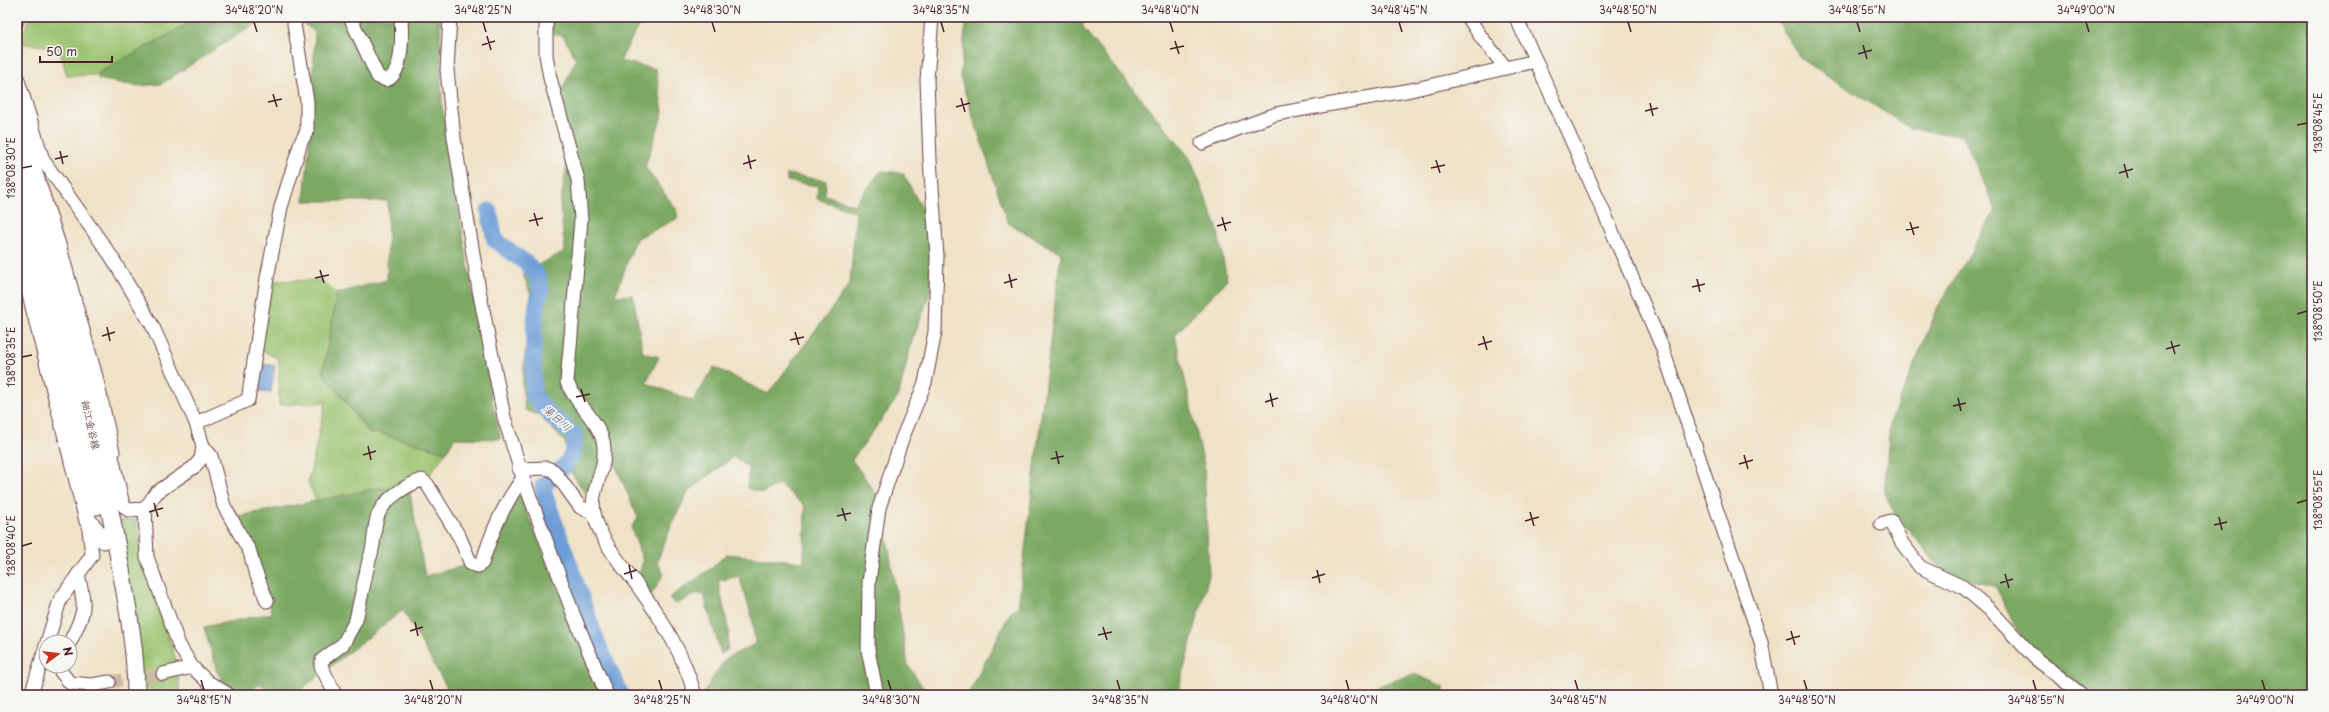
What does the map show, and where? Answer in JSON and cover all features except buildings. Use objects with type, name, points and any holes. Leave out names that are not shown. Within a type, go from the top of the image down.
[{"type":"main road","points":[[17,120],[76,308],[111,452],[103,473]]},
{"type":"main road","name":"細江金谷線","points":[[17,161],[70,337],[103,473],[131,628],[136,667],[136,695]]},
{"type":"main road","name":"細江金谷線","points":[[17,201],[59,341],[85,447],[104,540],[131,695]]},
{"type":"main road","points":[[17,239],[88,522],[104,540]]},
{"type":"street","points":[[17,21],[18,17]]},
{"type":"street","points":[[196,423],[248,400],[266,278],[281,207],[301,142],[307,131],[307,102],[294,24],[298,17]]},
{"type":"street","points":[[350,17],[378,77],[386,80],[395,74],[399,64],[401,17]]},
{"type":"street","points":[[450,17],[447,51],[448,93],[462,191],[504,417],[521,474],[574,616],[607,695]]},
{"type":"street","points":[[546,17],[546,54],[550,78],[578,180],[581,220],[567,382],[572,394],[599,431],[604,446],[604,456],[592,502],[593,513],[601,534],[655,610],[684,660],[695,695]]},
{"type":"street","points":[[877,695],[868,650],[869,582],[879,508],[902,439],[925,383],[934,332],[937,256],[930,160],[927,80],[932,17]]},
{"type":"street","points":[[1468,17],[1481,37],[1506,68]]},
{"type":"street","points":[[1516,17],[1662,347],[1761,642],[1771,695]]},
{"type":"street","points":[[1202,143],[1276,114],[1411,90],[1536,61]]},
{"type":"street","points":[[17,77],[43,160],[111,256],[152,325],[196,423],[203,446],[211,456],[224,506],[250,552],[254,568],[267,601]]},
{"type":"street","points":[[203,446],[201,459],[194,467],[156,493],[145,509],[147,557],[179,645],[192,667],[208,682],[229,695]]},
{"type":"street","points":[[111,452],[123,505],[128,510],[145,509]]},
{"type":"street","points":[[334,690],[320,666],[322,660],[343,644],[356,620],[369,560],[373,551],[378,516],[392,498],[422,480],[427,484],[460,538],[471,564],[478,566],[482,563],[490,536],[521,474],[547,468],[554,471],[580,507],[593,513]]},
{"type":"street","points":[[1881,524],[1891,521],[1902,543],[1920,568],[1963,586],[1989,609],[2036,658],[2082,695]]},
{"type":"street","points":[[31,695],[60,600],[92,555],[88,522]]},
{"type":"street","points":[[74,634],[83,616],[85,605],[78,574]]},
{"type":"street","points":[[163,674],[192,667]]},
{"type":"street","points":[[63,674],[70,683],[92,690],[110,682]]},
{"type":"green space","points":[[30,17],[201,17],[95,75],[67,76],[59,48],[19,43]]},
{"type":"green space","points":[[201,17],[279,17],[253,25],[161,84],[135,86],[98,79],[98,73]]},
{"type":"green space","points":[[295,17],[440,17],[442,106],[453,179],[492,402],[501,439],[455,438],[446,452],[379,433],[370,434],[323,372],[337,293],[387,280],[388,201],[304,201],[309,148],[315,32]]},
{"type":"green space","points":[[551,17],[643,17],[620,61],[656,69],[663,112],[645,167],[676,209],[678,218],[636,239],[615,296],[633,295],[643,353],[659,357],[646,383],[693,401],[714,367],[768,394],[850,284],[856,212],[817,199],[818,186],[787,181],[787,174],[826,181],[825,195],[854,205],[881,171],[903,173],[930,224],[935,272],[927,302],[912,341],[898,397],[852,460],[881,500],[908,665],[923,688],[939,695],[702,695],[725,659],[755,644],[752,617],[739,576],[718,581],[729,632],[727,650],[721,654],[704,596],[698,593],[676,604],[669,598],[713,567],[726,554],[804,562],[805,506],[779,484],[762,493],[747,488],[749,468],[733,457],[689,491],[674,519],[657,562],[664,574],[651,595],[637,583],[643,561],[631,527],[638,518],[614,462],[592,483],[589,499],[571,472],[565,442],[540,416],[525,410],[522,385],[531,295],[523,273],[565,251],[560,205],[566,169],[559,97],[576,59],[563,36],[551,33]]},
{"type":"green space","points":[[963,17],[1083,17],[1083,28],[1190,158],[1217,227],[1227,280],[1175,335],[1204,466],[1209,575],[1177,695],[968,695],[1010,613],[1018,607],[1061,253],[1008,223],[960,77],[966,23]]},
{"type":"green space","points":[[1775,17],[2312,17],[2312,695],[2099,695],[2087,690],[2024,644],[1996,587],[1946,574],[1895,514],[1884,493],[1890,423],[1938,307],[1996,210],[1963,136],[1911,129],[1800,58]]},
{"type":"green space","points":[[321,280],[337,293],[323,372],[370,434],[379,433],[446,452],[424,482],[410,493],[379,488],[316,501],[308,482],[326,402],[279,405],[279,359],[259,349],[272,281]]},
{"type":"green space","points":[[380,488],[410,493],[425,576],[479,562],[518,491],[602,695],[451,695],[403,610],[294,695],[280,695],[260,685],[239,695],[234,695],[217,672],[204,627],[272,613],[250,542],[235,517]]},
{"type":"green space","points":[[136,519],[144,565],[177,663],[180,695],[144,695],[118,521]]},
{"type":"green space","points":[[1414,674],[1445,687],[1441,695],[1351,695]]},
{"type":"water","points":[[263,364],[275,366],[271,392],[259,391]]},
{"type":"waterway","name":"湯日川","points":[[489,211],[495,240],[526,263],[537,275],[541,290],[537,304],[534,328],[533,395],[550,415],[575,435],[575,444],[570,458],[566,464],[543,486],[545,496],[596,640],[621,695]]},
{"type":"tunnel","points":[[109,682],[163,674]]}]
